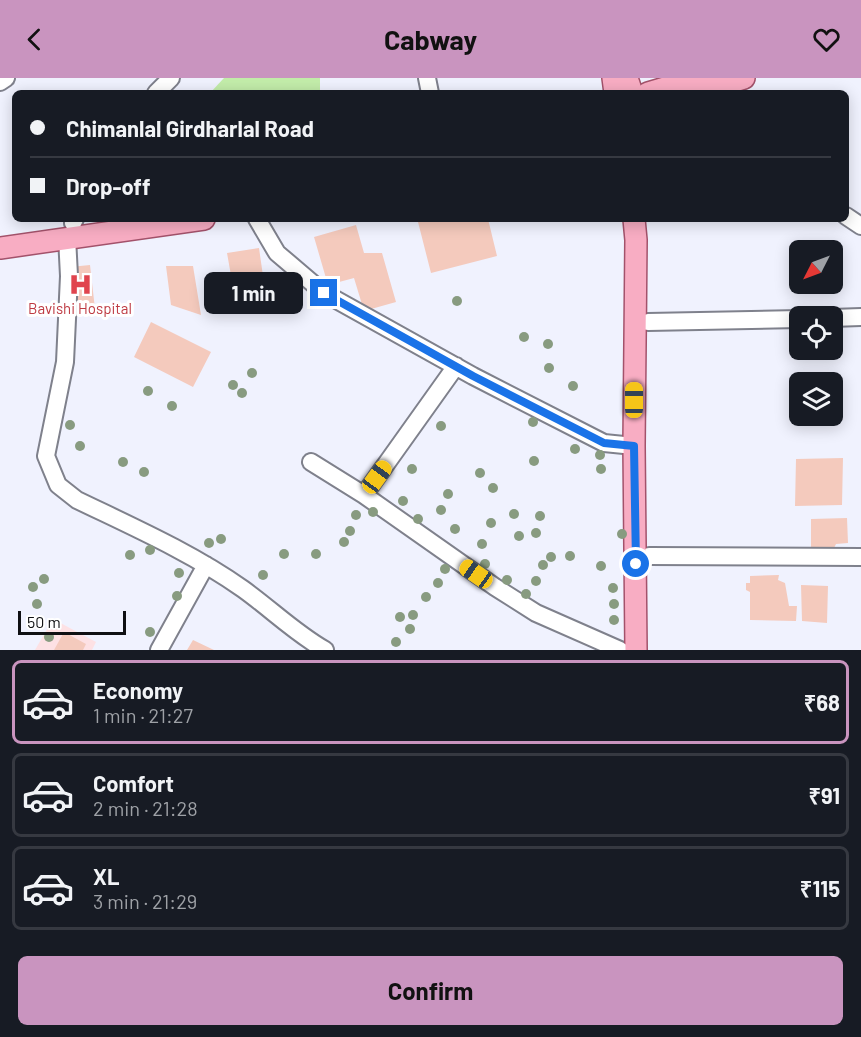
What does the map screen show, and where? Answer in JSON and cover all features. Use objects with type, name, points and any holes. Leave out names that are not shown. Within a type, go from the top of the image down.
[{"type":"main road","points":[[658,90],[699,78]]},
{"type":"main road","points":[[706,90],[744,78]]},
{"type":"main road","points":[[0,248],[89,222]]},
{"type":"main road","points":[[0,234],[72,226],[147,222]]},
{"type":"main road","points":[[634,222],[636,650]]},
{"type":"main road","points":[[647,222],[649,650]]},
{"type":"street","points":[[0,82],[6,78]]},
{"type":"street","points":[[159,90],[171,78]]},
{"type":"street","points":[[259,222],[277,253],[324,293],[456,366],[604,443],[634,446]]},
{"type":"street","points":[[72,226],[65,362],[46,456],[58,485],[77,500],[206,565],[243,589],[306,639],[325,650]]},
{"type":"street","points":[[843,318],[861,318]]},
{"type":"street","points":[[648,322],[789,319]]},
{"type":"street","points":[[364,495],[456,366]]},
{"type":"street","points":[[310,462],[364,495],[495,587],[536,612],[620,650]]},
{"type":"street","points":[[649,556],[861,557]]},
{"type":"street","points":[[159,650],[206,565]]},
{"type":"shaded area","points":[[53,619],[96,642],[92,650],[35,650]]},
{"type":"green space","points":[[224,78],[320,78],[320,90],[213,90]]},
{"type":"building","points":[[418,222],[489,222],[497,256],[431,273]]},
{"type":"building","points":[[356,225],[364,253],[382,253],[396,302],[364,311],[354,278],[328,285],[314,237]]},
{"type":"building","points":[[259,248],[263,276],[232,281],[227,253]]},
{"type":"building","points":[[90,265],[95,309],[75,311],[70,267]]},
{"type":"building","points":[[166,266],[193,266],[201,315],[171,305]]},
{"type":"building","points":[[151,322],[211,352],[193,387],[134,357]]},
{"type":"building","points":[[843,458],[842,505],[795,506],[796,459]]},
{"type":"building","points":[[847,518],[848,543],[836,544],[833,550],[811,549],[811,519]]},
{"type":"building","points":[[779,575],[778,580],[785,583],[789,606],[797,606],[796,621],[750,620],[750,592],[746,590],[746,583],[750,583],[750,576]]},
{"type":"building","points":[[801,585],[828,586],[827,623],[802,621]]},
{"type":"building","points":[[64,632],[86,644],[83,650],[54,650]]},
{"type":"building","points":[[193,640],[214,650],[187,650]]},
{"type":"place","name":"Bavishi Hospital","points":[[80,284]]},
{"type":"route","points":[[324,293],[473,376],[604,443],[634,446],[636,564]]}]
